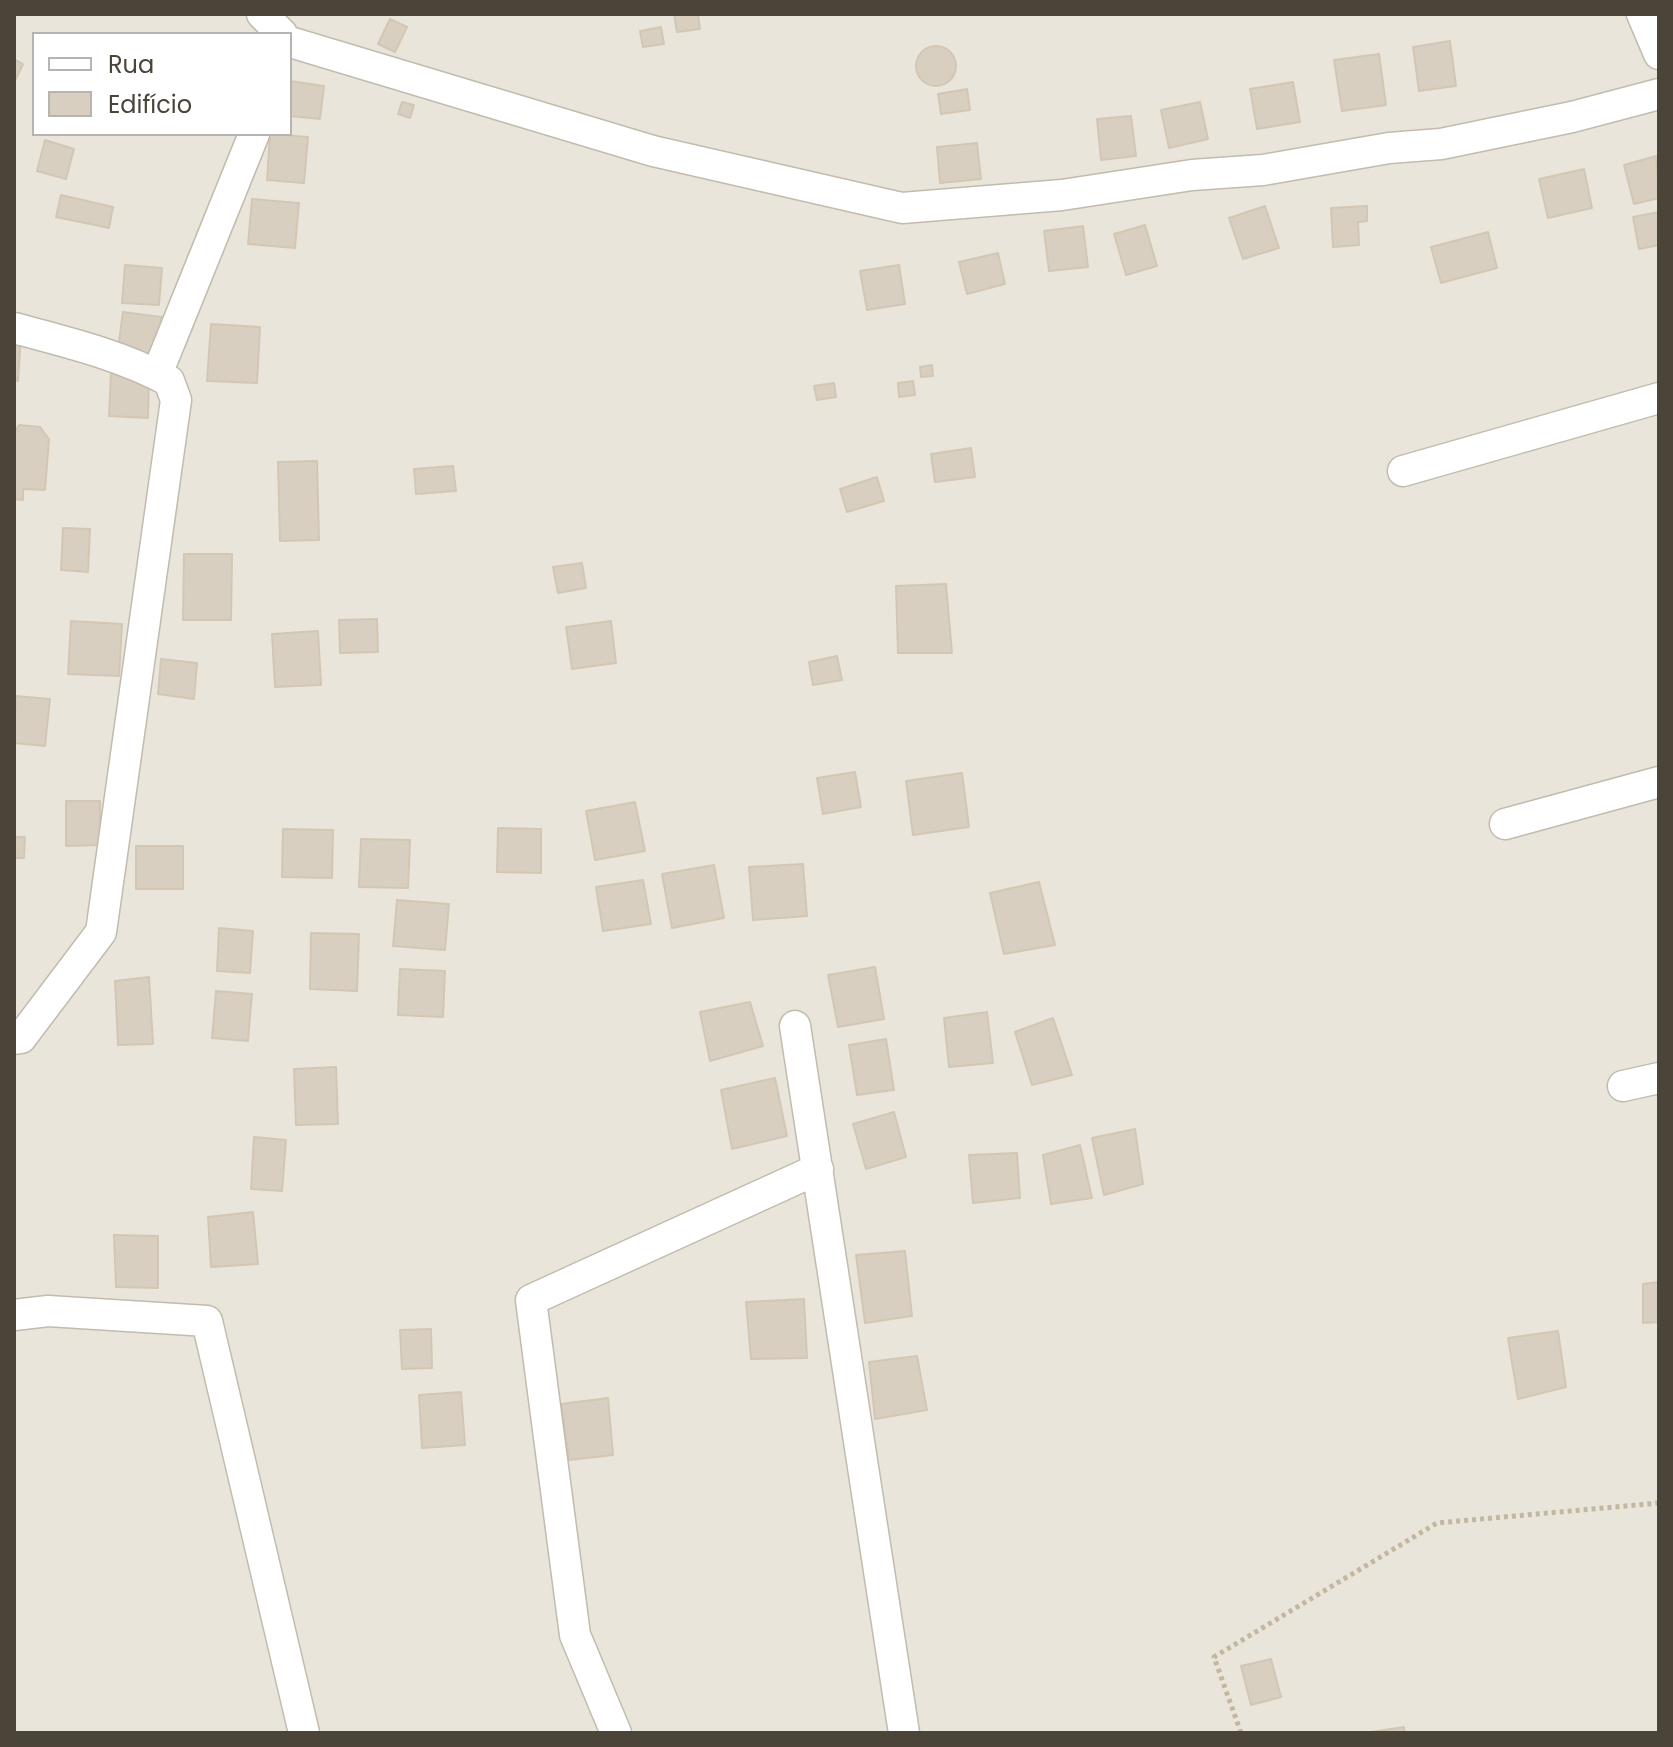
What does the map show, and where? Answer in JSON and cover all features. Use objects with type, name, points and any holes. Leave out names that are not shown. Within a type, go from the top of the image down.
[{"type":"street","points":[[262,14],[279,32]]},
{"type":"street","points":[[1642,14],[1659,54]]},
{"type":"street","points":[[292,43],[653,151],[902,208],[1062,195],[1192,175],[1263,170],[1389,148],[1441,144],[1572,117],[1659,94]]},
{"type":"street","points":[[157,374],[253,136]]},
{"type":"street","points":[[14,328],[85,347],[157,374],[169,381],[176,400],[101,932],[21,1038],[14,1039]]},
{"type":"street","points":[[1403,471],[1659,398]]},
{"type":"street","points":[[1505,824],[1659,782]]},
{"type":"street","points":[[795,1026],[904,1733]]},
{"type":"street","points":[[1623,1086],[1659,1078]]},
{"type":"street","points":[[616,1733],[575,1635],[531,1300],[818,1169]]},
{"type":"street","points":[[14,1315],[48,1311],[207,1321],[304,1733]]},
{"type":"path","points":[[1241,1733],[1214,1657],[1437,1523],[1659,1503]]},
{"type":"shaded area","points":[[14,14],[1659,14],[1659,1733],[14,1733]]},
{"type":"building","points":[[674,14],[698,14],[700,29],[677,32]]},
{"type":"building","points":[[390,19],[407,27],[395,52],[378,44]]},
{"type":"building","points":[[661,27],[664,44],[643,47],[640,31]]},
{"type":"building","points":[[1450,41],[1456,86],[1419,91],[1413,47]]},
{"type":"building","points":[[936,46],[950,52],[956,66],[950,80],[936,86],[922,80],[916,66],[922,52]]},
{"type":"building","points":[[1379,54],[1386,105],[1342,111],[1334,60]]},
{"type":"building","points":[[14,59],[23,64],[14,83]]},
{"type":"building","points":[[292,81],[324,86],[320,119],[292,116]]},
{"type":"building","points":[[1293,82],[1300,122],[1257,129],[1250,89]]},
{"type":"building","points":[[967,89],[970,110],[941,114],[938,94]]},
{"type":"building","points":[[402,102],[414,105],[410,118],[398,114]]},
{"type":"building","points":[[1200,102],[1208,139],[1169,148],[1161,110]]},
{"type":"building","points":[[1131,116],[1136,156],[1101,160],[1097,119]]},
{"type":"building","points":[[270,136],[308,137],[304,183],[267,180]]},
{"type":"building","points":[[45,140],[74,149],[66,179],[37,171]]},
{"type":"building","points":[[977,143],[981,179],[940,183],[937,147]]},
{"type":"building","points":[[1656,156],[1659,198],[1634,204],[1624,165]]},
{"type":"building","points":[[1584,169],[1592,208],[1548,218],[1539,179]]},
{"type":"building","points":[[61,195],[113,207],[109,228],[56,217]]},
{"type":"building","points":[[252,199],[299,203],[295,248],[248,244]]},
{"type":"building","points":[[1265,206],[1279,248],[1243,259],[1229,218]]},
{"type":"building","points":[[1367,206],[1367,221],[1358,222],[1359,245],[1333,247],[1331,208]]},
{"type":"building","points":[[1659,212],[1659,245],[1639,249],[1633,217]]},
{"type":"building","points":[[1145,225],[1157,266],[1126,275],[1114,234]]},
{"type":"building","points":[[1083,226],[1088,267],[1049,271],[1044,231]]},
{"type":"building","points":[[1488,232],[1497,268],[1441,283],[1431,247]]},
{"type":"building","points":[[998,253],[1005,284],[967,294],[959,262]]},
{"type":"building","points":[[125,265],[162,268],[159,305],[122,303]]},
{"type":"building","points":[[899,265],[905,304],[867,310],[860,271]]},
{"type":"building","points":[[123,312],[161,317],[156,361],[117,357]]},
{"type":"building","points":[[211,324],[260,327],[257,383],[207,381]]},
{"type":"building","points":[[14,335],[21,335],[18,381],[14,380]]},
{"type":"building","points":[[932,365],[933,376],[921,377],[920,367]]},
{"type":"building","points":[[111,373],[149,375],[148,418],[109,416]]},
{"type":"building","points":[[913,381],[915,395],[899,397],[898,383]]},
{"type":"building","points":[[834,383],[836,397],[817,400],[814,386]]},
{"type":"building","points":[[19,425],[40,427],[49,439],[45,490],[23,489],[23,500],[14,499],[14,433]]},
{"type":"building","points":[[971,448],[975,477],[935,482],[931,454]]},
{"type":"building","points":[[317,461],[319,540],[280,541],[278,462]]},
{"type":"building","points":[[453,466],[456,491],[416,494],[414,469]]},
{"type":"building","points":[[877,477],[884,501],[847,512],[840,489]]},
{"type":"building","points":[[63,528],[90,529],[88,572],[61,570]]},
{"type":"building","points":[[184,554],[232,554],[231,620],[183,620]]},
{"type":"building","points":[[582,563],[586,588],[558,593],[553,567]]},
{"type":"building","points":[[946,584],[952,653],[898,653],[896,586]]},
{"type":"building","points":[[377,619],[378,652],[340,653],[339,620]]},
{"type":"building","points":[[71,621],[122,624],[119,676],[68,674]]},
{"type":"building","points":[[611,621],[616,663],[572,669],[566,627]]},
{"type":"building","points":[[318,631],[321,685],[275,687],[272,634]]},
{"type":"building","points":[[837,656],[842,680],[813,685],[809,662]]},
{"type":"building","points":[[161,659],[197,663],[194,699],[158,694]]},
{"type":"building","points":[[16,696],[50,699],[45,746],[14,743]]},
{"type":"building","points":[[855,772],[861,807],[823,814],[817,778]]},
{"type":"building","points":[[962,773],[969,827],[913,835],[906,781]]},
{"type":"building","points":[[66,801],[100,801],[100,845],[66,846]]},
{"type":"building","points":[[635,802],[645,851],[595,860],[586,811]]},
{"type":"building","points":[[498,828],[541,829],[541,873],[497,872]]},
{"type":"building","points":[[283,829],[333,830],[332,878],[282,877]]},
{"type":"building","points":[[14,837],[25,837],[24,858],[14,858]]},
{"type":"building","points":[[361,839],[410,840],[408,888],[359,887]]},
{"type":"building","points":[[136,846],[183,846],[183,889],[136,889]]},
{"type":"building","points":[[803,864],[807,916],[753,920],[749,867]]},
{"type":"building","points":[[714,865],[724,918],[672,928],[662,874]]},
{"type":"building","points":[[643,880],[651,924],[603,931],[596,887]]},
{"type":"building","points":[[1039,882],[1055,945],[1004,954],[990,893]]},
{"type":"building","points":[[397,900],[449,904],[445,950],[393,946]]},
{"type":"building","points":[[219,928],[253,931],[250,973],[217,971]]},
{"type":"building","points":[[311,933],[359,934],[357,991],[310,989]]},
{"type":"building","points":[[875,967],[884,1019],[838,1027],[828,975]]},
{"type":"building","points":[[400,969],[445,971],[443,1017],[398,1015]]},
{"type":"building","points":[[149,977],[153,1044],[118,1045],[115,981]]},
{"type":"building","points":[[216,991],[252,994],[248,1041],[212,1038]]},
{"type":"building","points":[[750,1002],[763,1046],[710,1061],[700,1012]]},
{"type":"building","points":[[987,1012],[993,1063],[949,1067],[944,1018]]},
{"type":"building","points":[[1053,1018],[1072,1075],[1032,1085],[1015,1032]]},
{"type":"building","points":[[886,1039],[894,1090],[857,1095],[849,1045]]},
{"type":"building","points":[[336,1067],[338,1124],[296,1125],[294,1069]]},
{"type":"building","points":[[775,1078],[787,1136],[732,1149],[721,1090]]},
{"type":"building","points":[[894,1112],[906,1157],[866,1169],[853,1124]]},
{"type":"building","points":[[1135,1129],[1143,1184],[1104,1195],[1092,1138]]},
{"type":"building","points":[[254,1137],[286,1140],[282,1191],[251,1189]]},
{"type":"building","points":[[1080,1145],[1092,1198],[1051,1204],[1043,1155]]},
{"type":"building","points":[[1017,1153],[1020,1198],[973,1203],[969,1155]]},
{"type":"building","points":[[253,1212],[258,1264],[211,1267],[208,1217]]},
{"type":"building","points":[[114,1235],[158,1236],[158,1288],[116,1287]]},
{"type":"building","points":[[905,1251],[912,1316],[865,1323],[856,1255]]},
{"type":"building","points":[[1659,1282],[1659,1322],[1643,1323],[1643,1284]]},
{"type":"building","points":[[804,1299],[807,1358],[751,1359],[746,1302]]},
{"type":"building","points":[[431,1329],[432,1368],[402,1369],[400,1330]]},
{"type":"building","points":[[1558,1331],[1566,1387],[1518,1399],[1508,1338]]},
{"type":"building","points":[[917,1356],[927,1410],[875,1419],[869,1362]]},
{"type":"building","points":[[461,1392],[465,1445],[422,1448],[419,1395]]},
{"type":"building","points":[[608,1398],[613,1455],[569,1460],[561,1404]]},
{"type":"building","points":[[1271,1659],[1281,1697],[1251,1705],[1241,1666]]},
{"type":"building","points":[[1404,1727],[1405,1733],[1364,1733]]}]
